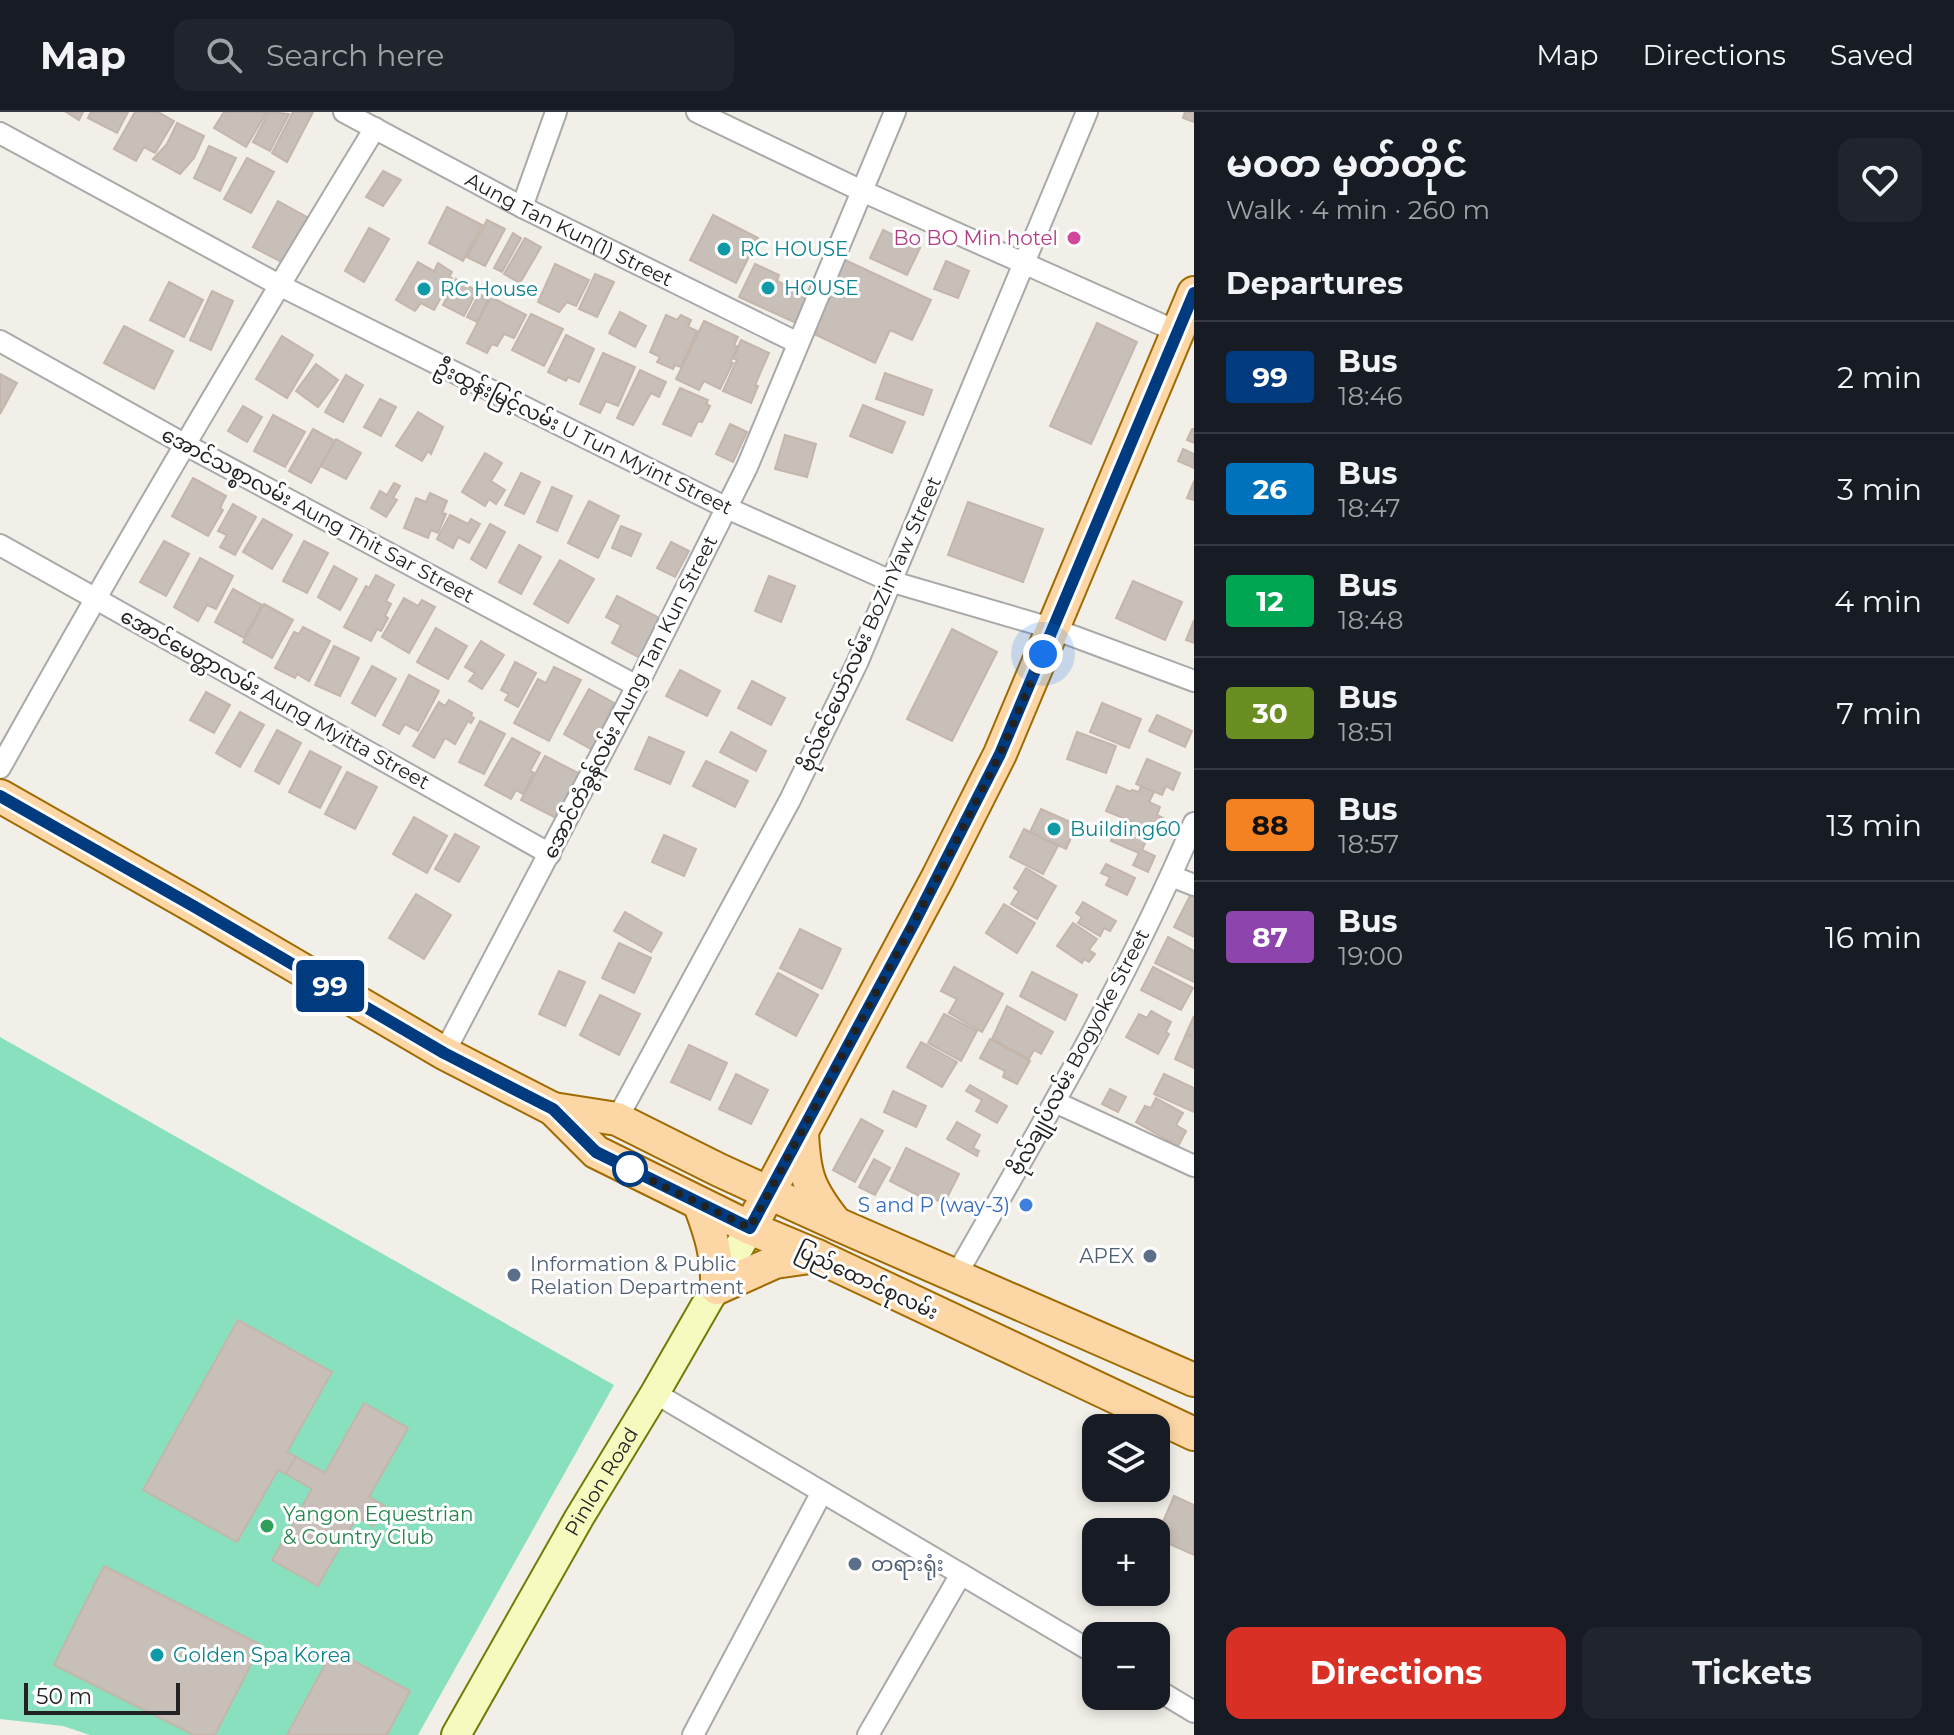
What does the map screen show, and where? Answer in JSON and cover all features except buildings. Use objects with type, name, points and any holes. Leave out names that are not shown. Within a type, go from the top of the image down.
[{"type":"main road","points":[[750,1228],[1000,754],[1194,293]]},
{"type":"main road","name":"ပြည်ထောင်စုလမ်း","points":[[0,796],[444,1053],[553,1109],[596,1152],[700,1205],[817,1256],[1194,1434]]},
{"type":"main road","name":"ပြည်ထောင်စုလမ်း","points":[[553,1109],[617,1119],[837,1224],[1194,1380]]},
{"type":"main road","points":[[719,1170],[758,1162],[802,1133]]},
{"type":"main road","points":[[802,1133],[808,1180],[814,1195],[837,1224]]},
{"type":"main road","points":[[700,1205],[715,1246],[717,1288],[775,1262],[817,1256]]},
{"type":"main road","name":"Pinlon Road","points":[[456,1735],[579,1518],[750,1228]]},
{"type":"street","name":"Aung Tan Kun(1) Street","points":[[344,112],[522,207],[798,343]]},
{"type":"street","points":[[522,207],[556,112]]},
{"type":"street","points":[[697,112],[862,191],[1178,332]]},
{"type":"street","name":"အောင်တံခွန်လမ်း Aung Tan Kun Street","points":[[444,1053],[637,686],[747,467],[895,112]]},
{"type":"street","name":"ဗိုလ်ဇင်ယော်လမ်း BoZinYaw Street","points":[[617,1119],[790,800],[858,661],[1087,112]]},
{"type":"street","points":[[0,768],[184,444],[375,128]]},
{"type":"street","name":"ဦးထွန်းမြင့်လမ်း U Tun Myint Street","points":[[0,133],[281,286],[727,508],[893,582],[1054,629],[1194,681]]},
{"type":"street","name":"အောင်သစ္စာလမ်း Aung Thit Sar Street","points":[[0,341],[184,444],[637,686]]},
{"type":"street","name":"အောင်မေတ္တာလမ်း Aung Myitta Street","points":[[0,545],[550,854]]},
{"type":"street","name":"ဗိုလ်ချုပ်လမ်း Bogyoke Street","points":[[955,1277],[1055,1102],[1171,876],[1194,823]]},
{"type":"street","points":[[1171,876],[1194,885]]},
{"type":"street","points":[[1055,1102],[1194,1166]]},
{"type":"street","points":[[655,1393],[1082,1646]]},
{"type":"street","points":[[693,1735],[822,1492]]},
{"type":"street","points":[[868,1735],[961,1574]]},
{"type":"street","points":[[1170,1697],[1194,1712]]},
{"type":"green space","name":"Yangon Equestrian & Country Club","points":[[0,1037],[614,1385],[418,1735],[90,1735],[63,1726],[0,1719]]},
{"type":"bus line","name":"99","points":[[0,796],[444,1053],[553,1109],[596,1152],[750,1228],[913,925],[1000,754],[1194,293]]},
{"type":"place","name":"Bo BO Min hotel","points":[[1074,238]]},
{"type":"place","name":"RC HOUSE","points":[[724,249]]},
{"type":"place","name":"HOUSE","points":[[768,288]]},
{"type":"place","name":"RC House","points":[[424,289]]},
{"type":"place","name":"Building60","points":[[1054,829]]},
{"type":"place","name":"S and P (way-3)","points":[[1026,1205]]},
{"type":"place","name":"APEX","points":[[1150,1256]]},
{"type":"place","name":"Information & Public Relation Department","points":[[514,1275]]},
{"type":"place","name":"Yangon Equestrian & Country Club","points":[[267,1526]]},
{"type":"place","name":"တရားရုံး","points":[[855,1564]]},
{"type":"place","name":"Golden Spa Korea","points":[[157,1655]]},
{"type":"route","points":[[630,1169],[622,1166],[750,1228],[938,877],[1000,754],[1043,654]]}]
